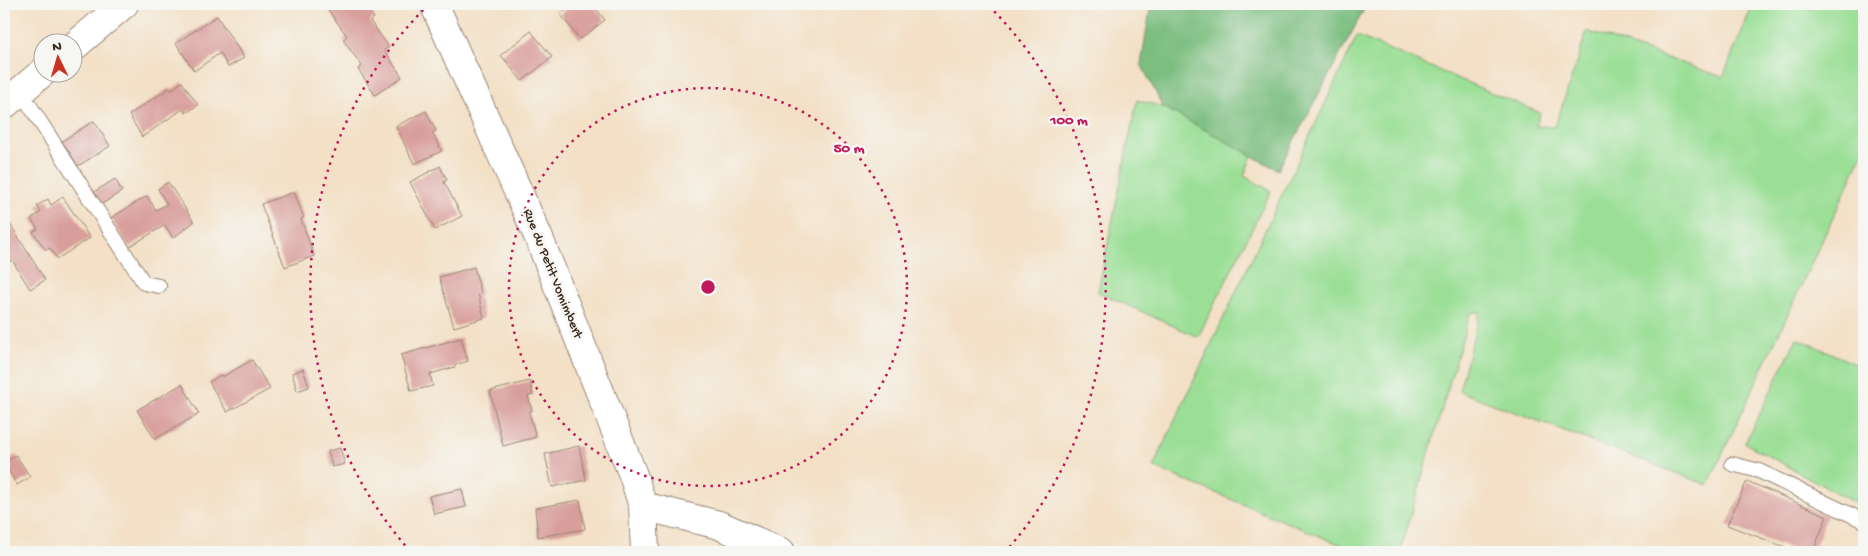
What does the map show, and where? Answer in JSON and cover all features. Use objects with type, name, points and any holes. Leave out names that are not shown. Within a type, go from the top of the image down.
[{"type":"street","points":[[82,40],[124,4]]},
{"type":"street","name":"Rue du Petit Vomimbert","points":[[434,4],[538,236],[633,475],[643,506],[645,552]]},
{"type":"street","points":[[12,98],[32,81]]},
{"type":"street","points":[[643,506],[719,525],[781,552]]},
{"type":"lane","points":[[12,98],[144,282],[160,286]]},
{"type":"lane","points":[[1732,464],[1759,471],[1864,520]]},
{"type":"green space","points":[[1151,4],[1367,4],[1278,170],[1163,107],[1141,64]]},
{"type":"green space","points":[[1753,4],[1864,4],[1864,151],[1708,485],[1459,391],[1480,312],[1470,313],[1400,552],[1358,552],[1153,467],[1357,36],[1540,113],[1536,126],[1555,127],[1587,31],[1723,77]]},
{"type":"green space","points":[[1137,100],[1163,107],[1252,155],[1244,176],[1271,191],[1198,337],[1098,292]]},
{"type":"green space","points":[[1797,338],[1864,368],[1864,508],[1745,443]]},
{"type":"building","points":[[324,4],[364,4],[374,18],[370,21],[389,47],[384,50],[402,77],[375,95],[358,69],[362,66],[343,40],[347,36]]},
{"type":"building","points":[[573,4],[592,4],[605,20],[580,39],[560,14]]},
{"type":"building","points":[[217,16],[244,58],[228,67],[220,53],[194,71],[176,43]]},
{"type":"building","points":[[531,31],[552,57],[522,81],[501,55]]},
{"type":"building","points":[[182,82],[198,105],[186,113],[183,109],[142,137],[129,115],[169,88],[171,90]]},
{"type":"building","points":[[426,111],[436,131],[432,133],[442,151],[414,164],[396,126]]},
{"type":"building","points":[[94,121],[110,146],[78,166],[62,141]]},
{"type":"building","points":[[440,166],[447,180],[444,182],[462,216],[435,230],[410,182]]},
{"type":"building","points":[[115,179],[122,191],[102,204],[94,192]]},
{"type":"building","points":[[168,182],[194,222],[173,238],[165,225],[129,247],[111,218],[147,196],[156,210],[167,204],[158,189]]},
{"type":"building","points":[[294,192],[304,218],[301,219],[314,256],[285,267],[261,204]]},
{"type":"building","points":[[63,197],[90,238],[57,259],[50,248],[46,250],[33,232],[38,229],[31,219],[41,212],[37,206],[48,199],[51,205]]},
{"type":"building","points":[[5,216],[45,280],[30,289],[12,260],[4,265]]},
{"type":"building","points":[[474,267],[481,293],[478,294],[484,318],[454,327],[439,277]]},
{"type":"building","points":[[461,338],[468,361],[430,374],[433,386],[411,391],[401,355]]},
{"type":"building","points":[[252,360],[270,389],[227,412],[209,382]]},
{"type":"building","points":[[303,369],[309,387],[297,391],[292,373]]},
{"type":"building","points":[[530,381],[533,395],[528,396],[532,411],[529,412],[536,437],[503,446],[490,391]]},
{"type":"building","points":[[182,384],[199,414],[155,439],[137,410]]},
{"type":"building","points":[[579,446],[586,480],[552,487],[545,454]]},
{"type":"building","points":[[340,448],[345,464],[332,467],[328,451]]},
{"type":"building","points":[[16,455],[30,477],[17,485],[4,463]]},
{"type":"building","points":[[1747,481],[1827,516],[1813,552],[1798,552],[1727,525]]},
{"type":"building","points":[[462,489],[466,507],[434,514],[429,496]]},
{"type":"building","points":[[580,500],[585,529],[538,537],[535,508]]}]
